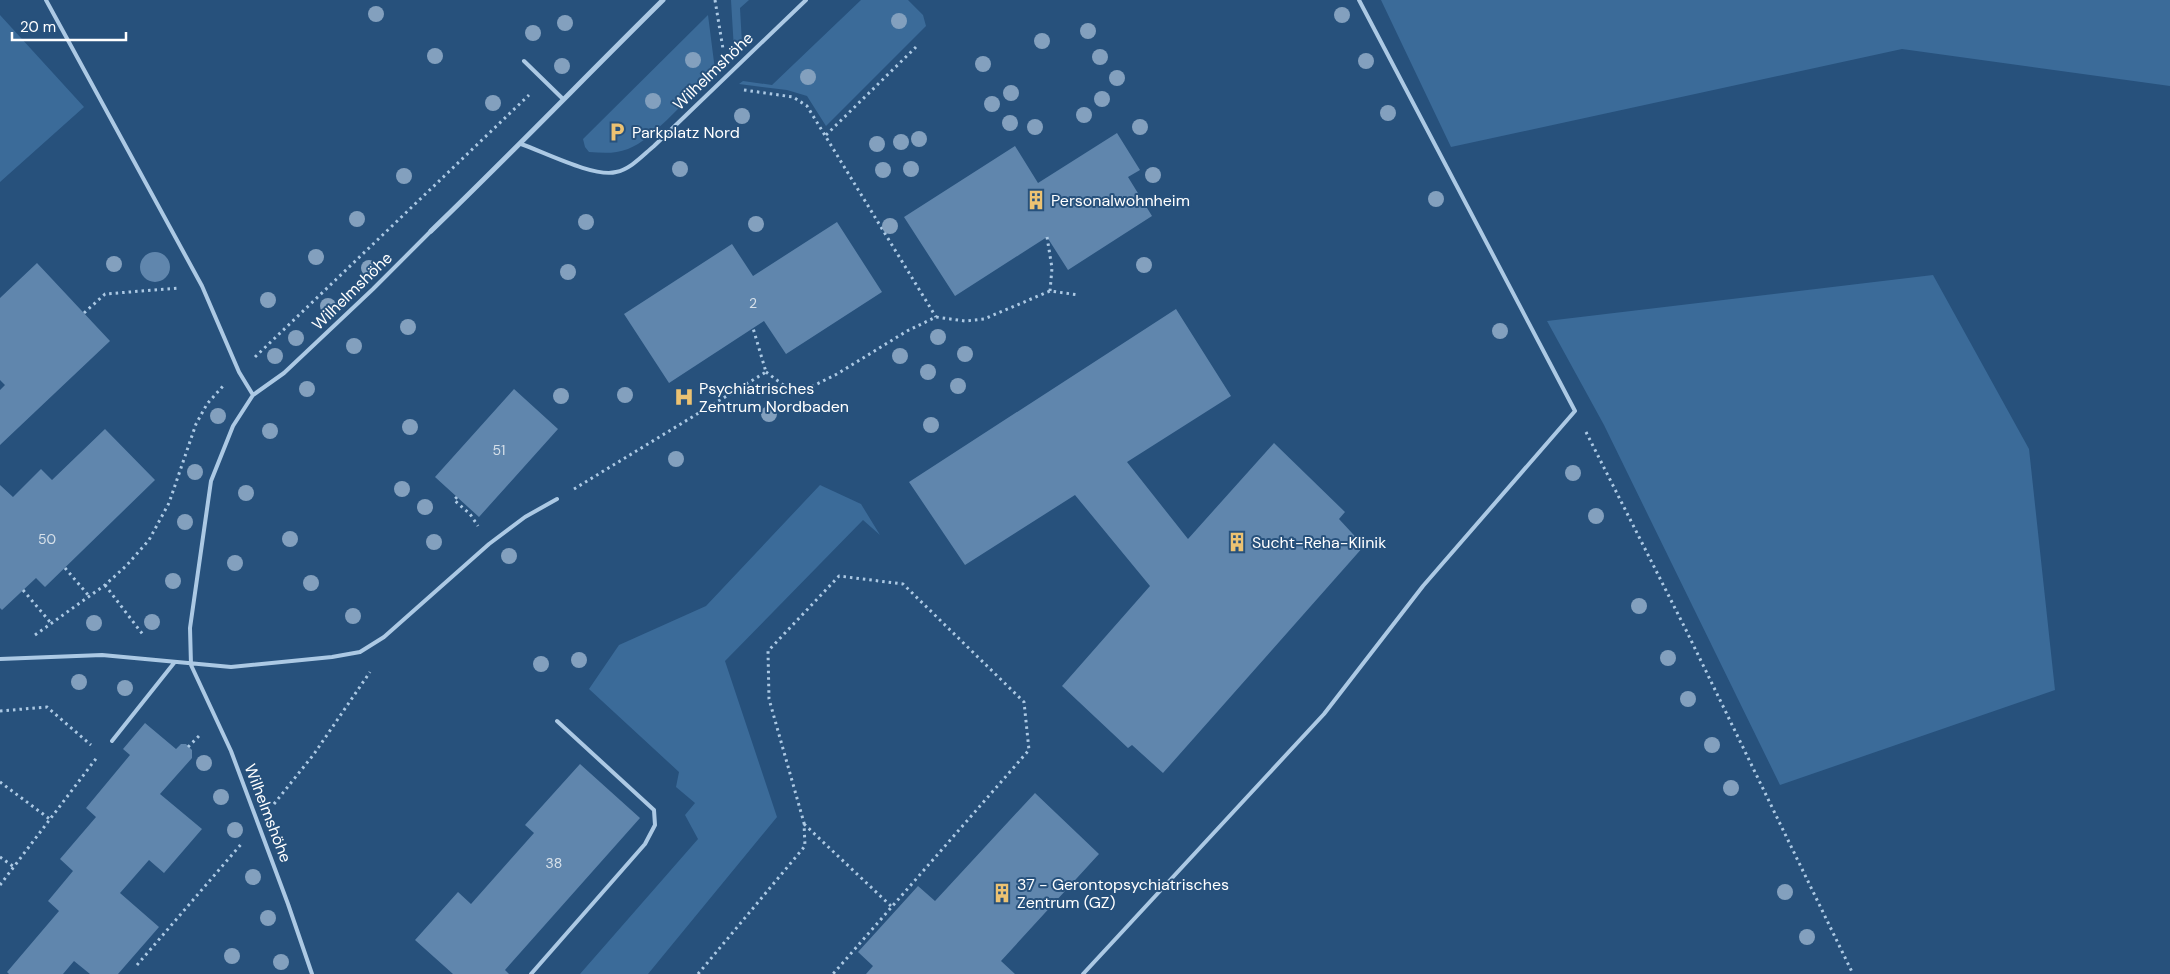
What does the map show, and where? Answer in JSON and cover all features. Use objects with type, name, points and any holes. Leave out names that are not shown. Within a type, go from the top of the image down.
[{"type":"street","name":"Wilhelmshöhe","points":[[431,231],[522,144],[563,99],[663,0]]},
{"type":"lane","points":[[46,0],[202,286],[239,372],[253,395]]},
{"type":"lane","name":"Wilhelmshöhe","points":[[522,144],[602,174],[617,172],[632,164],[717,86],[806,0]]},
{"type":"lane","points":[[1084,974],[1324,714],[1423,586],[1576,411],[1359,0]]},
{"type":"lane","points":[[524,60],[563,99]]},
{"type":"lane","name":"Wilhelmshöhe","points":[[312,974],[231,751],[191,665],[190,628],[211,481],[233,426],[253,395],[284,373],[431,231]]},
{"type":"lane","points":[[0,659],[102,655],[191,665],[231,667],[332,657],[360,652],[376,641],[489,544],[525,517],[557,499]]},
{"type":"lane","points":[[112,741],[174,663]]},
{"type":"lane","points":[[531,974],[645,844],[655,825],[654,810],[557,721]]},
{"type":"path","points":[[715,0],[723,44]]},
{"type":"path","points":[[826,134],[916,47]]},
{"type":"path","points":[[717,86],[793,97],[806,106],[826,134],[936,317]]},
{"type":"path","points":[[1047,237],[1052,268],[1050,291]]},
{"type":"path","points":[[84,313],[105,294],[202,286]]},
{"type":"path","points":[[753,328],[766,372],[790,390],[809,388],[837,374],[907,331],[936,317],[965,321],[984,319],[1050,291],[1079,295]]},
{"type":"path","points":[[557,499],[766,372]]},
{"type":"path","points":[[1576,411],[1690,638],[1853,974]]},
{"type":"path","points":[[457,497],[454,500],[470,514]]},
{"type":"path","points":[[65,568],[89,596]]},
{"type":"path","points":[[698,974],[805,846],[804,823],[769,699],[768,651],[839,576],[903,584],[1024,702],[1029,750],[833,974]]},
{"type":"path","points":[[105,585],[145,637],[155,661]]},
{"type":"path","points":[[23,590],[50,622]]},
{"type":"path","points":[[137,964],[258,824],[314,754],[379,659],[376,641]]},
{"type":"path","points":[[0,710],[47,707],[94,747]]},
{"type":"path","points":[[0,885],[100,753]]},
{"type":"path","points":[[0,782],[51,820]]},
{"type":"path","points":[[804,823],[892,907]]},
{"type":"path","points":[[0,857],[14,868]]},
{"type":"shaded area","points":[[731,0],[749,0],[740,8],[742,44],[734,50]]},
{"type":"shaded area","points":[[861,0],[908,0],[923,15],[926,26],[826,126],[807,96],[787,90],[739,84],[743,81],[772,85]]},
{"type":"shaded area","points":[[1381,0],[2170,0],[2170,86],[1902,49],[1451,147]]},
{"type":"shaded area","points":[[0,15],[84,107],[0,182]]},
{"type":"shaded area","points":[[708,15],[715,70],[661,126],[638,144],[618,152],[589,152],[585,147],[583,139]]},
{"type":"shaded area","points":[[1933,275],[2029,449],[2055,690],[1780,785],[1604,425],[1547,321]]},
{"type":"shaded area","points":[[820,485],[861,504],[880,535],[863,520],[725,661],[777,817],[648,974],[580,974],[698,839],[685,815],[695,803],[676,787],[679,772],[589,689],[619,645],[706,606]]},
{"type":"building","name":"Personalwohnheim","points":[[1117,133],[1140,170],[1128,177],[1152,216],[1068,270],[1047,237],[955,296],[904,217],[1015,146],[1038,183]]},
{"type":"building","points":[[837,222],[882,292],[786,354],[764,321],[669,383],[624,314],[732,244],[753,276]]},
{"type":"building","points":[[155,252],[166,256],[170,267],[166,278],[155,282],[144,278],[140,267],[144,256]]},
{"type":"building","points":[[37,263],[110,341],[0,445],[0,390],[5,385],[0,380],[0,298]]},
{"type":"building","name":"Sucht-Reha-Klinik","points":[[1176,309],[1231,396],[1127,462],[1188,539],[1274,443],[1345,512],[1339,519],[1364,546],[1163,773],[1132,745],[1128,748],[1062,686],[1150,586],[1075,495],[965,565],[909,482]]},
{"type":"building","points":[[514,389],[558,429],[479,517],[435,477]]},
{"type":"building","points":[[105,429],[155,480],[45,587],[36,578],[2,610],[0,608],[0,485],[13,497],[41,469],[52,480]]},
{"type":"building","points":[[145,723],[176,749],[181,744],[186,744],[192,750],[192,758],[160,794],[202,829],[164,873],[149,860],[120,893],[159,927],[118,974],[90,974],[74,961],[63,974],[9,974],[7,972],[59,911],[48,901],[73,871],[60,859],[96,817],[86,808],[130,755],[123,749]]},
{"type":"building","points":[[580,764],[640,818],[505,970],[509,974],[453,974],[415,940],[458,892],[471,904],[534,833],[525,825]]},
{"type":"building","name":"37 - Gerontopsychiatrisches Zentrum (GZ)","points":[[1035,793],[1099,854],[1001,961],[1015,974],[866,974],[873,966],[858,952],[918,886],[935,901]]},
{"type":"place","name":"Parkplatz Nord","points":[[617,132]]},
{"type":"place","name":"Personalwohnheim","points":[[1036,200]]},
{"type":"place","name":"Psychiatrisches Zentrum Nordbaden","points":[[684,397]]},
{"type":"place","name":"Sucht-Reha-Klinik","points":[[1237,542]]},
{"type":"place","name":"37 - Gerontopsychiatrisches Zentrum (GZ)","points":[[1002,893]]}]
